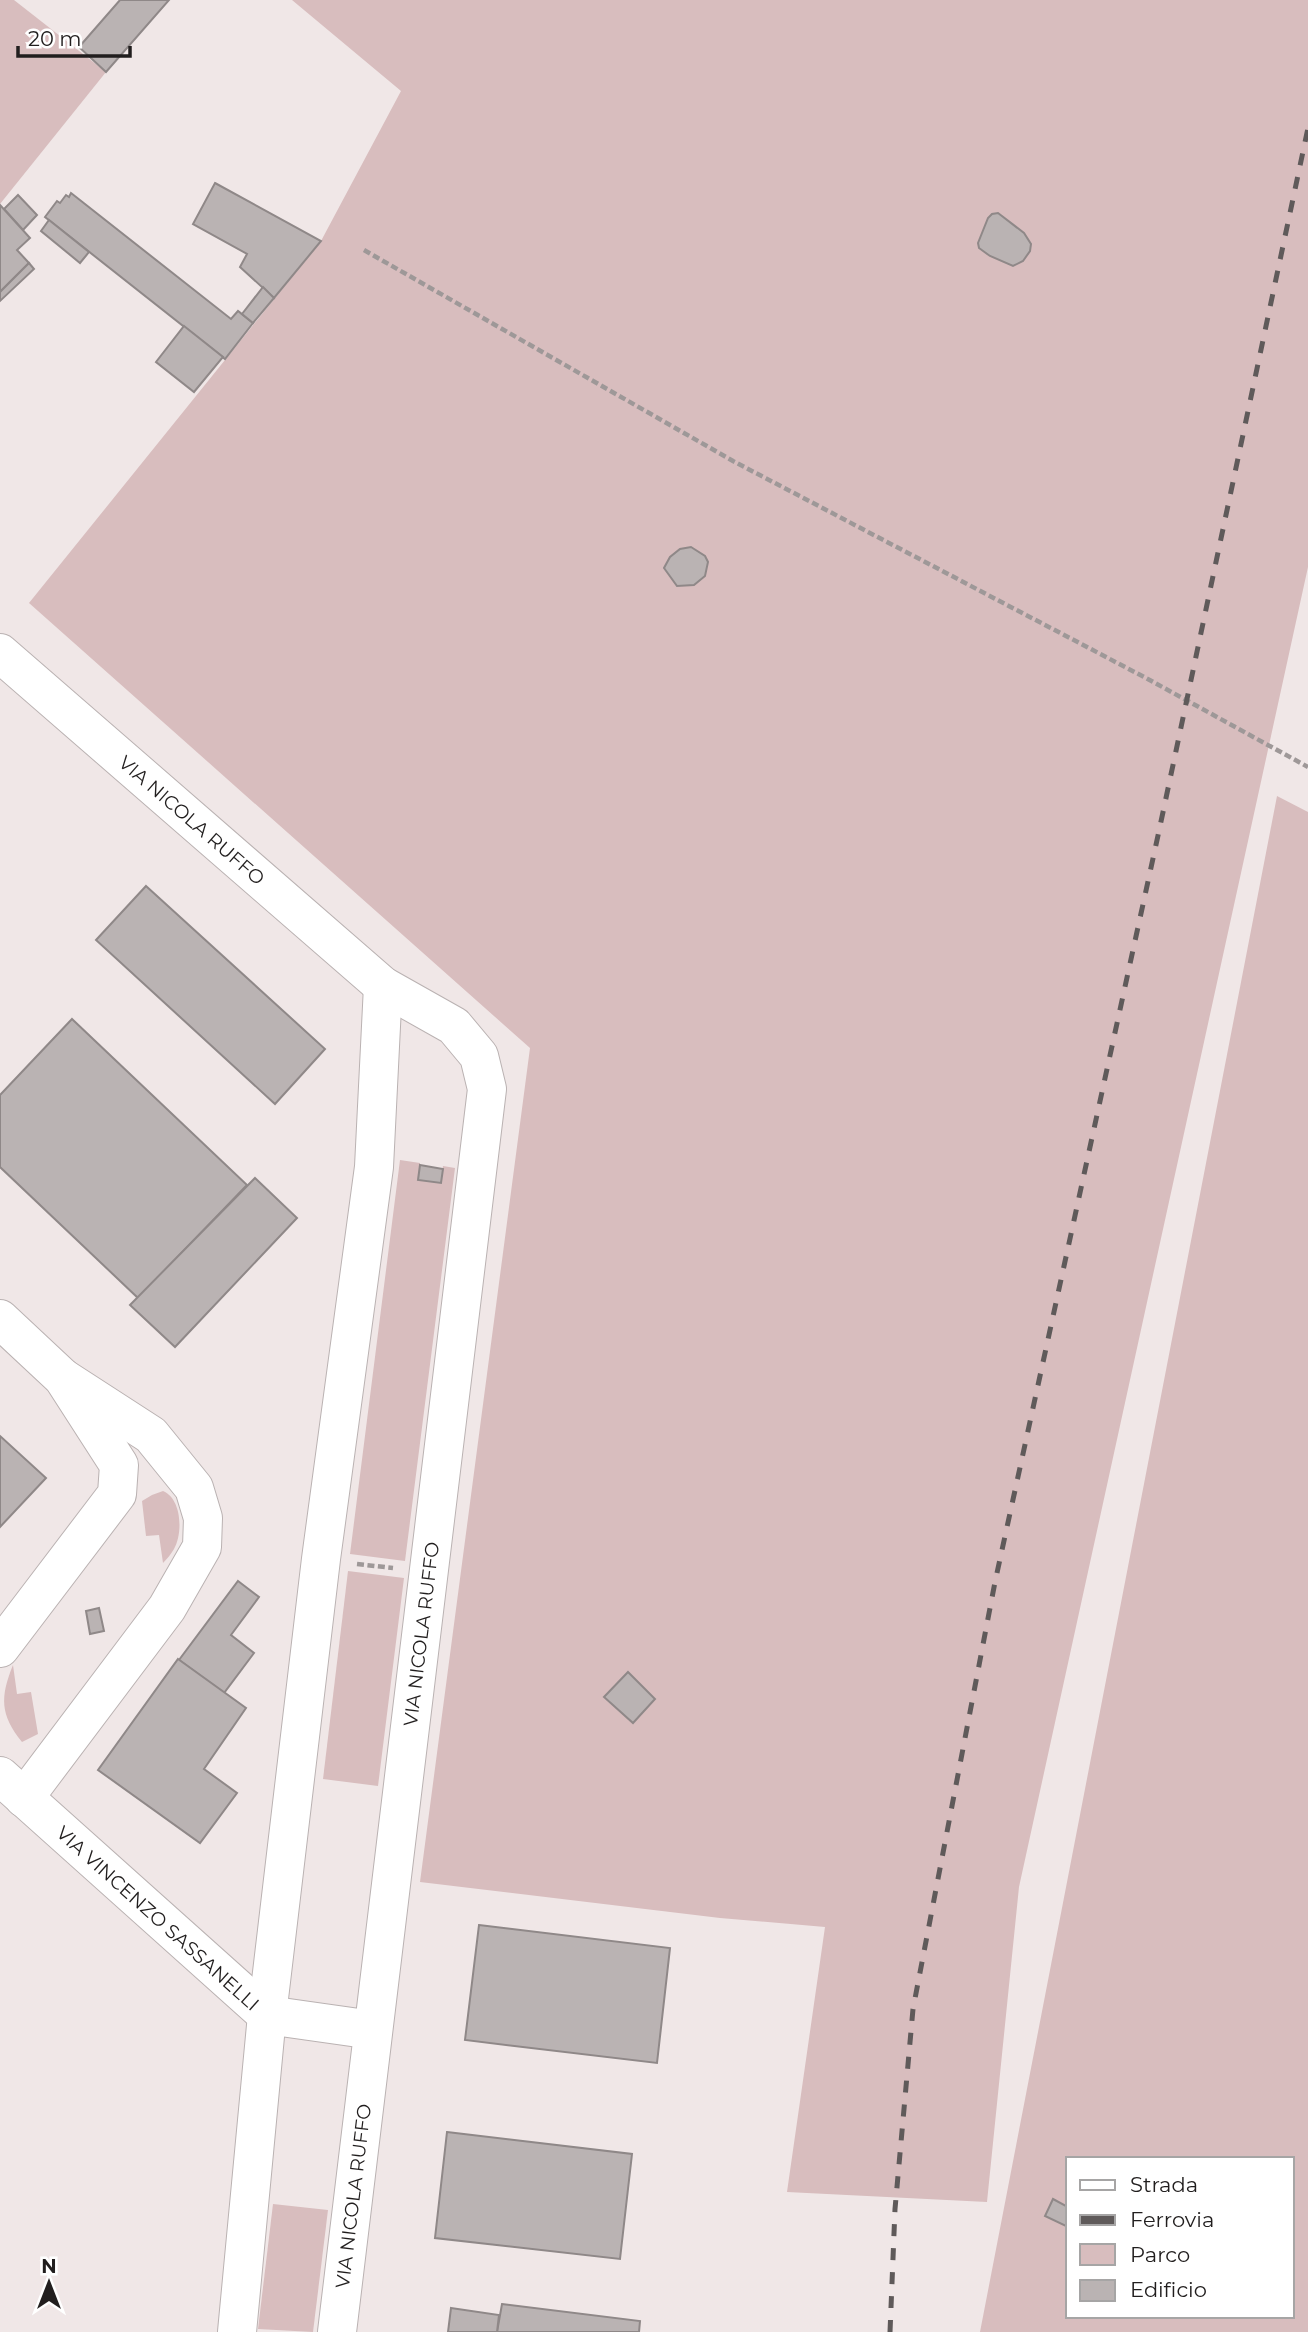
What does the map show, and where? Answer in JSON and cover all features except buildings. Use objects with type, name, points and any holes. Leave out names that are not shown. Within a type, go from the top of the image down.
[{"type":"street","name":"VIA NICOLA RUFFO","points":[[0,653],[383,986],[454,1026],[480,1056],[488,1089],[337,2332]]},
{"type":"street","points":[[237,2332],[267,2015],[321,1559],[374,1167],[383,986]]},
{"type":"street","points":[[0,1319],[62,1378],[151,1435],[194,1488],[203,1518],[202,1547],[167,1608],[12,1787]]},
{"type":"street","points":[[0,1648],[117,1494],[119,1465],[62,1378]]},
{"type":"street","name":"VIA VINCENZO SASSANELLI","points":[[12,1787],[267,2015],[373,2030]]},
{"type":"path","points":[[364,250],[733,461],[1146,678],[1308,767]]},
{"type":"path","points":[[321,1559],[429,1573]]},
{"type":"green space","points":[[0,0],[14,0],[106,72],[0,204]]},
{"type":"green space","points":[[292,0],[1308,0],[1308,567],[1019,1887],[987,2202],[787,2192],[825,1927],[720,1918],[420,1882],[530,1048],[29,603],[321,241],[401,91]]},
{"type":"green space","points":[[1277,796],[1308,812],[1308,2332],[980,2332]]},
{"type":"green space","points":[[400,1160],[420,1163],[418,1180],[440,1183],[443,1166],[455,1168],[405,1561],[350,1554]]},
{"type":"green space","points":[[163,1491],[174,1501],[177,1509],[179,1534],[174,1549],[163,1563],[159,1535],[146,1536],[142,1501]]},
{"type":"green space","points":[[348,1571],[404,1578],[378,1786],[323,1779]]},
{"type":"green space","points":[[13,1665],[17,1694],[31,1692],[38,1734],[22,1742],[9,1723],[4,1705]]},
{"type":"green space","points":[[273,2204],[328,2210],[313,2332],[258,2329]]},
{"type":"railway","points":[[890,2332],[895,2209],[913,2009],[995,1582],[1159,831],[1308,128]]}]
